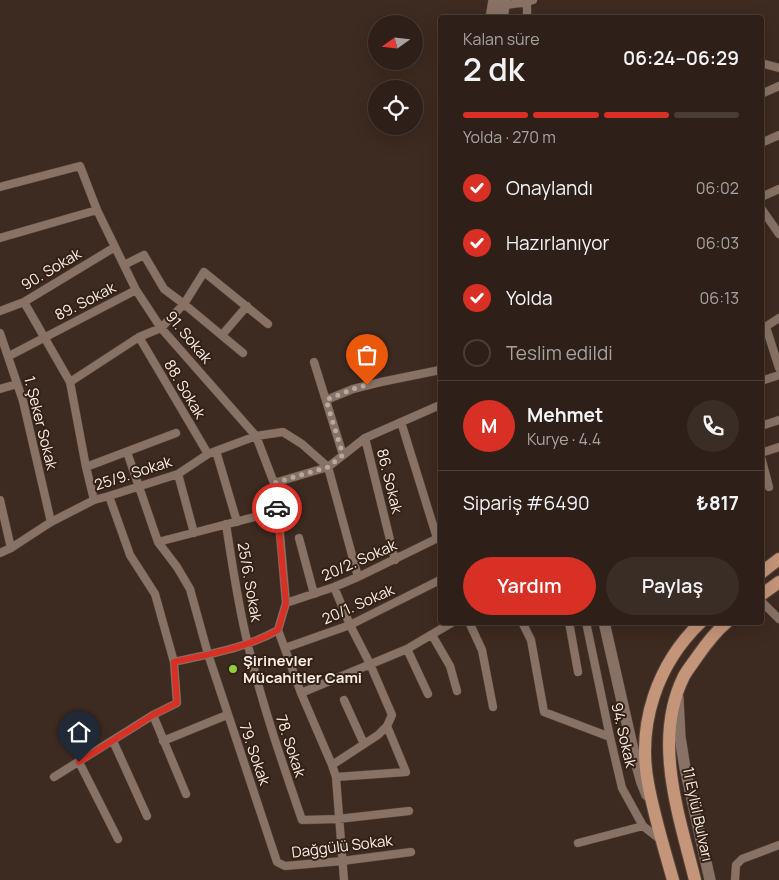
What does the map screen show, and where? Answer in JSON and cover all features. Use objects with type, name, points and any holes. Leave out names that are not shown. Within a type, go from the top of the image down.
[{"type":"main road","points":[[764,571],[779,559]]},
{"type":"main road","points":[[764,593],[779,582]]},
{"type":"main road","points":[[605,625],[634,754],[642,783],[655,813]]},
{"type":"main road","points":[[673,880],[648,782],[645,754],[648,712],[655,690],[668,663],[689,633],[698,625]]},
{"type":"main road","name":"11 Eylül Bulvarı","points":[[696,880],[679,815],[671,774],[670,727],[678,692],[685,674],[707,642],[724,625]]},
{"type":"main road","points":[[678,692],[680,737],[685,768],[710,880]]},
{"type":"street","points":[[498,6],[529,1],[527,15]]},
{"type":"street","points":[[764,64],[778,66]]},
{"type":"street","points":[[764,93],[779,86]]},
{"type":"street","points":[[764,142],[779,135]]},
{"type":"street","name":"91. Sokak","points":[[0,187],[80,166],[97,210],[136,290],[161,328],[256,436]]},
{"type":"street","points":[[764,197],[779,190]]},
{"type":"street","points":[[0,238],[97,210]]},
{"type":"street","points":[[764,212],[779,234]]},
{"type":"street","name":"90. Sokak","points":[[0,312],[24,302],[115,247]]},
{"type":"street","points":[[124,265],[144,256],[164,288],[243,353]]},
{"type":"street","points":[[70,382],[139,338],[161,328],[184,304],[204,272],[268,324]]},
{"type":"street","name":"89. Sokak","points":[[8,356],[136,290]]},
{"type":"street","name":"89. Sokak","points":[[24,302],[70,382],[94,500]]},
{"type":"street","points":[[222,335],[247,306]]},
{"type":"street","points":[[779,318],[764,328],[779,368]]},
{"type":"street","name":"1. Şeker Sokak","points":[[0,332],[23,401],[51,522]]},
{"type":"street","name":"88. Sokak","points":[[139,338],[208,454]]},
{"type":"street","points":[[314,362],[343,455]]},
{"type":"street","points":[[326,400],[353,389],[438,370]]},
{"type":"street","points":[[764,380],[779,374]]},
{"type":"street","points":[[0,389],[17,384]]},
{"type":"street","points":[[274,483],[328,467],[365,438],[438,406]]},
{"type":"street","points":[[764,425],[779,420]]},
{"type":"street","points":[[401,422],[438,537]]},
{"type":"street","name":"25/9. Sokak","points":[[0,553],[51,522],[94,500],[178,474],[208,454],[256,436],[283,432],[302,444],[328,467]]},
{"type":"street","points":[[86,468],[176,433]]},
{"type":"street","points":[[256,436],[274,483],[278,510],[286,603],[278,630],[301,693],[336,777],[344,880]]},
{"type":"street","name":"86. Sokak","points":[[365,438],[395,560]]},
{"type":"street","points":[[764,452],[779,447]]},
{"type":"street","points":[[216,451],[237,522]]},
{"type":"street","name":"79. Sokak","points":[[128,452],[158,542],[177,566],[190,589],[208,654],[277,862]]},
{"type":"street","points":[[328,467],[358,577]]},
{"type":"street","points":[[764,467],[770,487]]},
{"type":"street","points":[[178,474],[194,533]]},
{"type":"street","points":[[54,778],[153,715],[177,703],[174,662],[156,594],[130,555],[109,496]]},
{"type":"street","points":[[0,500],[11,548]]},
{"type":"street","points":[[158,542],[278,510]]},
{"type":"street","name":"25/6. Sokak","points":[[226,524],[247,644]]},
{"type":"street","name":"20/2. Sokak","points":[[286,603],[358,577],[438,537]]},
{"type":"street","points":[[299,538],[314,594]]},
{"type":"street","name":"20/1. Sokak","points":[[285,648],[350,625],[438,581]]},
{"type":"street","points":[[332,765],[378,735],[387,726],[392,715],[334,587]]},
{"type":"street","points":[[764,604],[779,619]]},
{"type":"street","points":[[301,693],[407,649],[448,625]]},
{"type":"street","points":[[470,625],[482,650],[494,706]]},
{"type":"street","points":[[524,625],[531,640],[544,712],[610,737]]},
{"type":"street","points":[[570,625],[578,672]]},
{"type":"street","name":"94. Sokak","points":[[587,625],[622,788],[643,826],[662,841]]},
{"type":"street","points":[[174,662],[247,644],[265,638],[278,630]]},
{"type":"street","points":[[432,635],[450,666],[456,691]]},
{"type":"street","name":"78. Sokak","points":[[247,644],[272,735],[302,820],[338,819]]},
{"type":"street","points":[[407,649],[428,694]]},
{"type":"street","points":[[344,700],[364,744]]},
{"type":"street","points":[[153,715],[186,794]]},
{"type":"street","points":[[163,741],[228,716]]},
{"type":"street","points":[[336,777],[406,772],[387,726]]},
{"type":"street","points":[[112,741],[147,816]]},
{"type":"street","points":[[79,762],[118,839]]},
{"type":"street","points":[[338,819],[409,811]]},
{"type":"street","points":[[578,843],[643,826]]},
{"type":"street","points":[[735,880],[736,865],[742,859],[779,845]]},
{"type":"street","name":"Dağgülü Sokak","points":[[277,862],[285,866],[412,852]]},
{"type":"way so far","points":[[277,508],[274,483],[328,467],[343,455],[326,400],[367,385]]},
{"type":"place","name":"Şirinevler Mücahitler Cami","points":[[233,669]]},
{"type":"route","points":[[79,762],[153,715],[177,703],[174,662],[247,644],[265,638],[278,630],[286,603],[277,508]]}]
